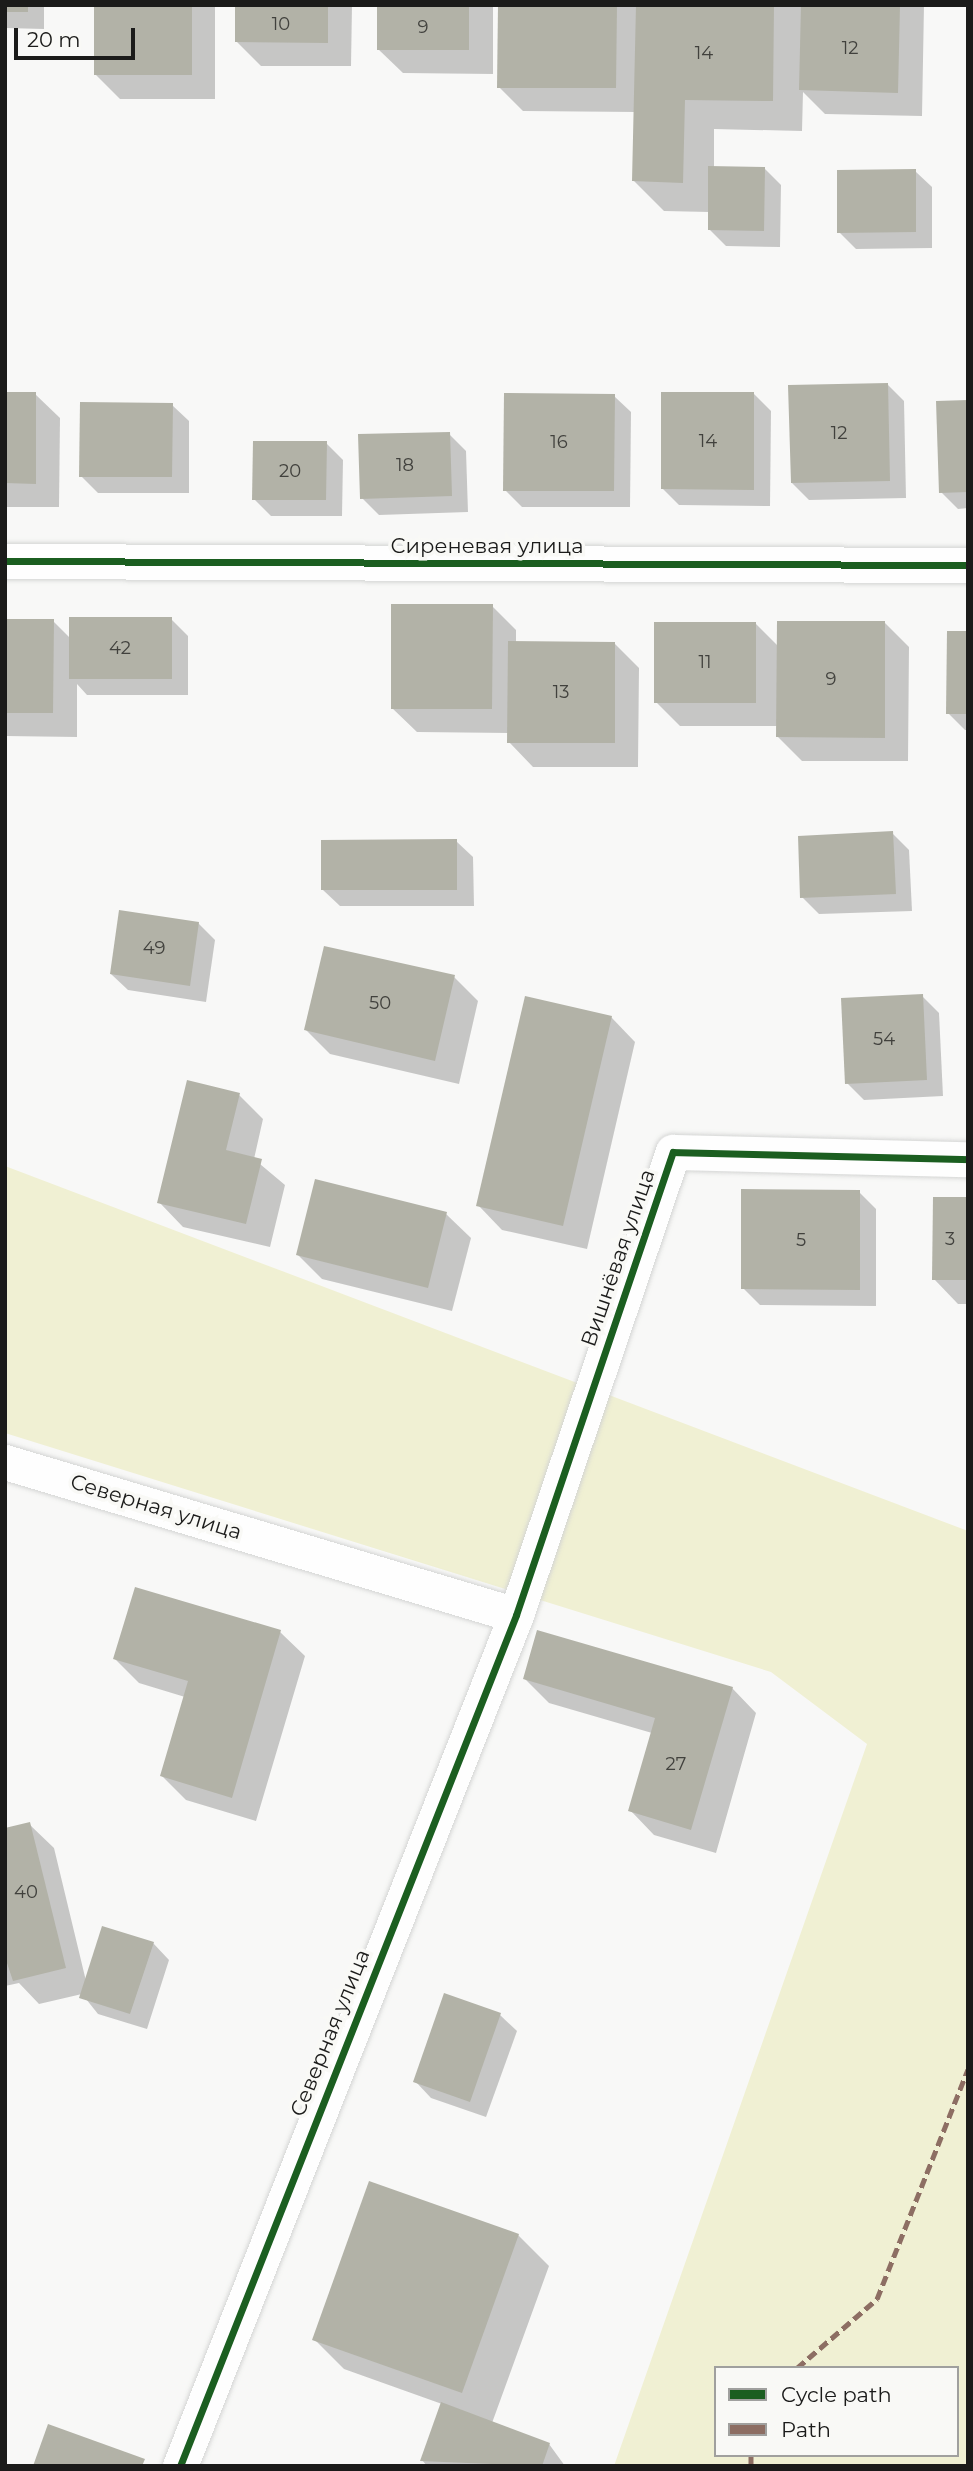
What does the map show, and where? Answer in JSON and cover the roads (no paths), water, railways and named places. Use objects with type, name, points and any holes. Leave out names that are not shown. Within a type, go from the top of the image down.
[{"type":"street","name":"Сиреневая улица","points":[[5,561],[968,565]]},
{"type":"street","name":"Вишнёвая улица","points":[[516,1615],[673,1152],[968,1160]]},
{"type":"street","name":"Северная улица","points":[[5,1462],[516,1615],[180,2466]]}]
